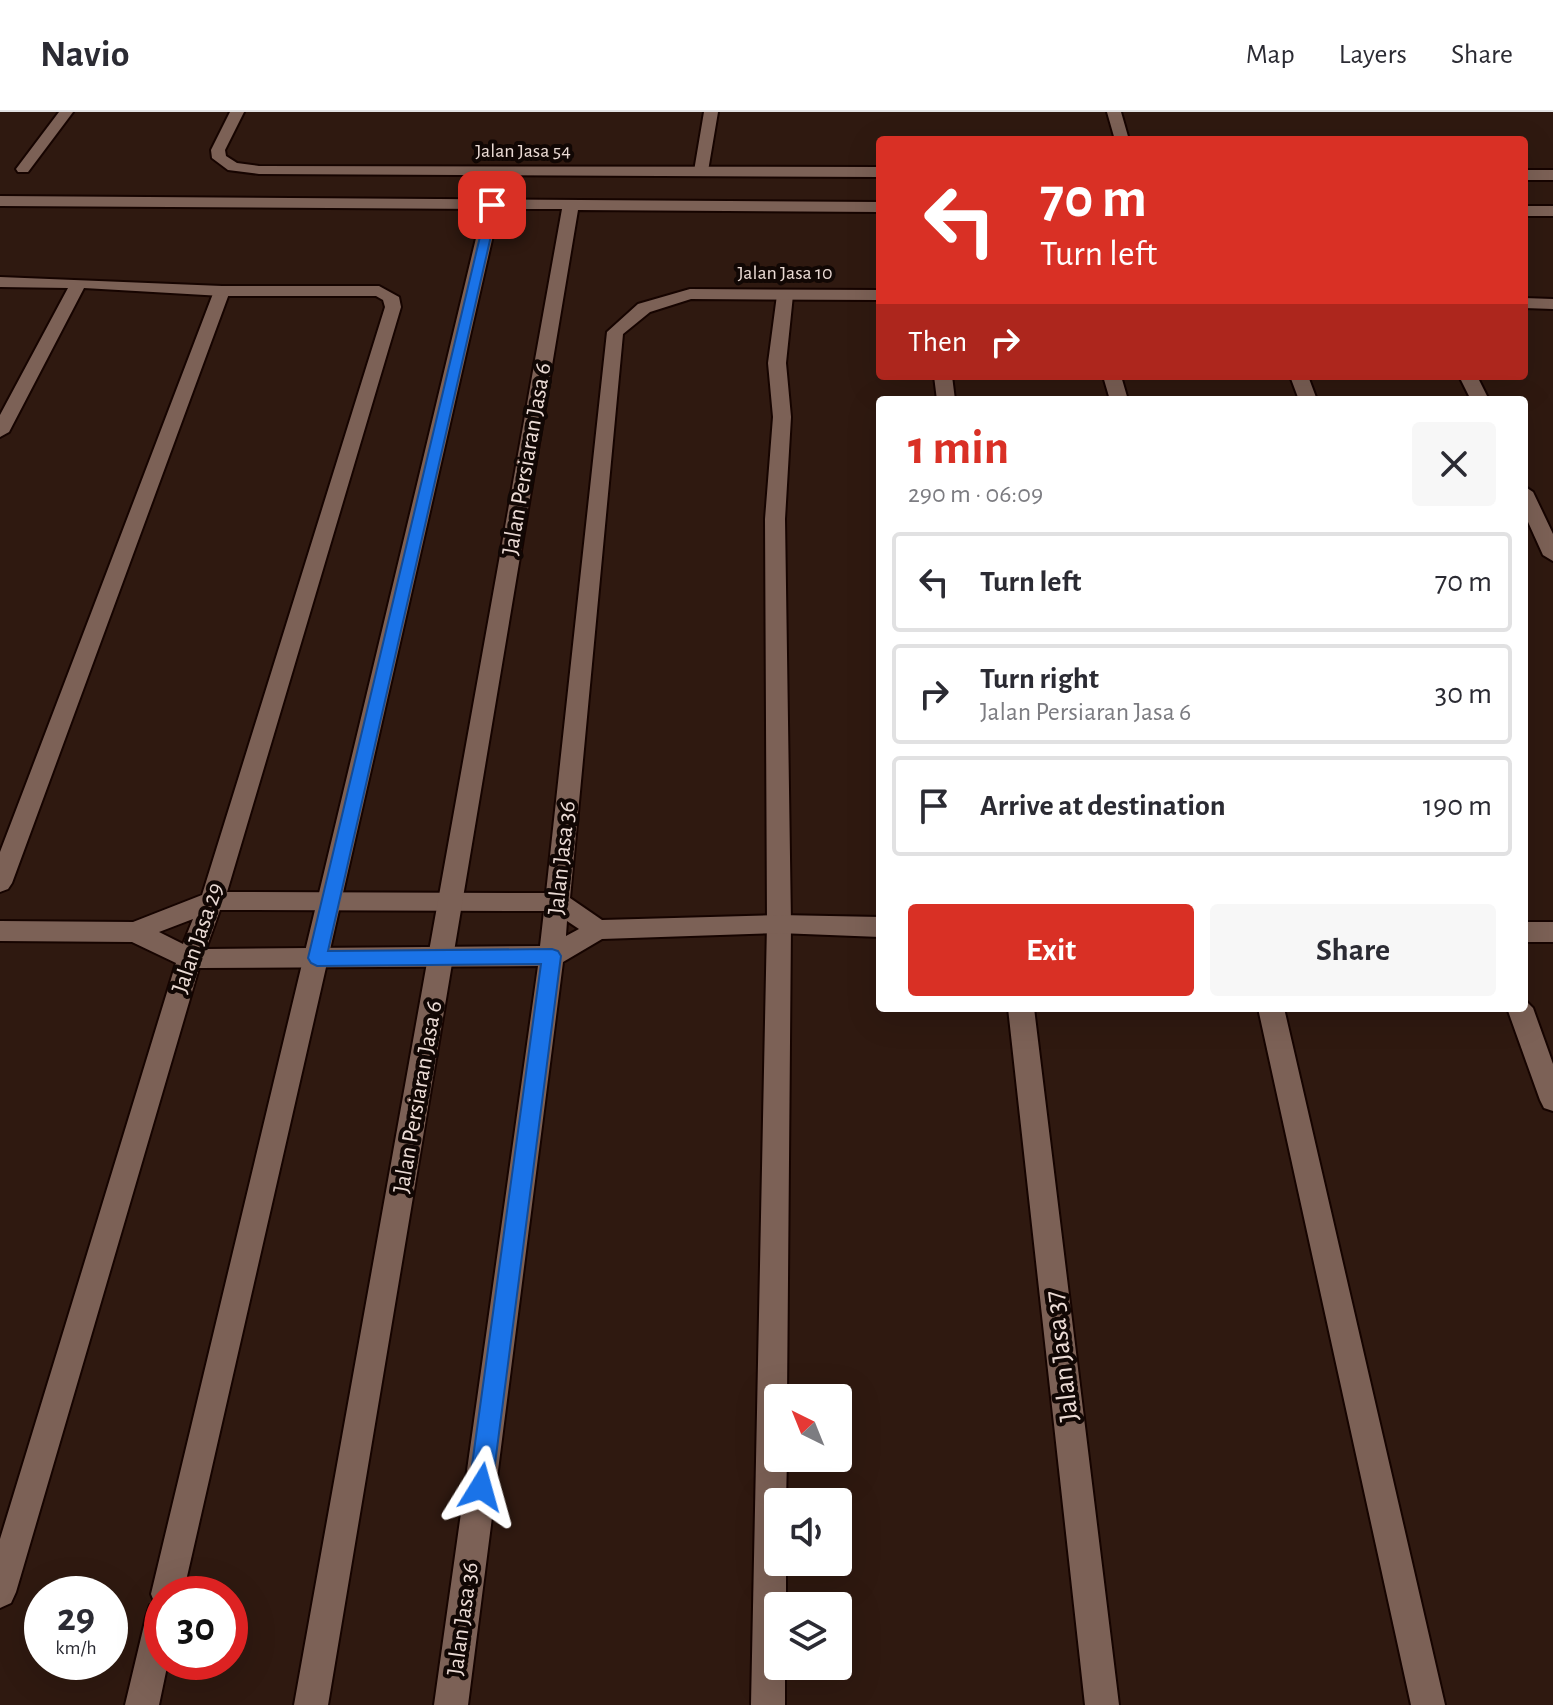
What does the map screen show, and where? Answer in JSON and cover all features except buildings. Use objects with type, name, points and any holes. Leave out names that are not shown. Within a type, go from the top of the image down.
[{"type":"street","points":[[23,169],[66,112]]},
{"type":"street","name":"Jalan Jasa 54","points":[[237,112],[218,150],[219,158],[233,167],[876,172]]},
{"type":"street","points":[[701,171],[711,112]]},
{"type":"street","points":[[1114,112],[1121,136]]},
{"type":"street","points":[[1528,175],[1553,175]]},
{"type":"street","points":[[0,201],[876,207]]},
{"type":"street","points":[[171,1576],[492,205]]},
{"type":"street","name":"Jalan Persiaran Jasa 6","points":[[311,1705],[571,205]]},
{"type":"street","points":[[1528,211],[1553,211]]},
{"type":"street","points":[[0,282],[222,291],[0,883]]},
{"type":"street","points":[[0,432],[79,283]]},
{"type":"street","name":"Jalan Jasa 29","points":[[0,1592],[190,958],[212,901],[393,307],[391,297],[379,291],[222,291]]},
{"type":"street","name":"Jalan Jasa 10","points":[[690,294],[876,295]]},
{"type":"street","name":"Jalan Jasa 36","points":[[451,1705],[552,956],[615,332],[644,308],[690,294]]},
{"type":"street","points":[[768,1705],[779,924],[775,519],[782,417],[777,363],[785,295]]},
{"type":"street","points":[[1528,303],[1553,304]]},
{"type":"street","points":[[1528,501],[1553,555]]},
{"type":"street","points":[[0,931],[135,932],[212,901],[558,902],[598,930]]},
{"type":"street","points":[[135,932],[190,958],[317,958],[552,956],[598,930],[779,924],[876,927]]},
{"type":"street","points":[[1528,932],[1553,932]]},
{"type":"street","name":"Jalan Jasa 37","points":[[1021,1012],[1102,1705]]},
{"type":"street","points":[[1272,1012],[1428,1705]]},
{"type":"street","points":[[1521,1012],[1553,1100]]},
{"type":"street","points":[[142,1705],[148,1680]]},
{"type":"route","points":[[481,1487],[552,956],[317,958],[492,205]]}]
